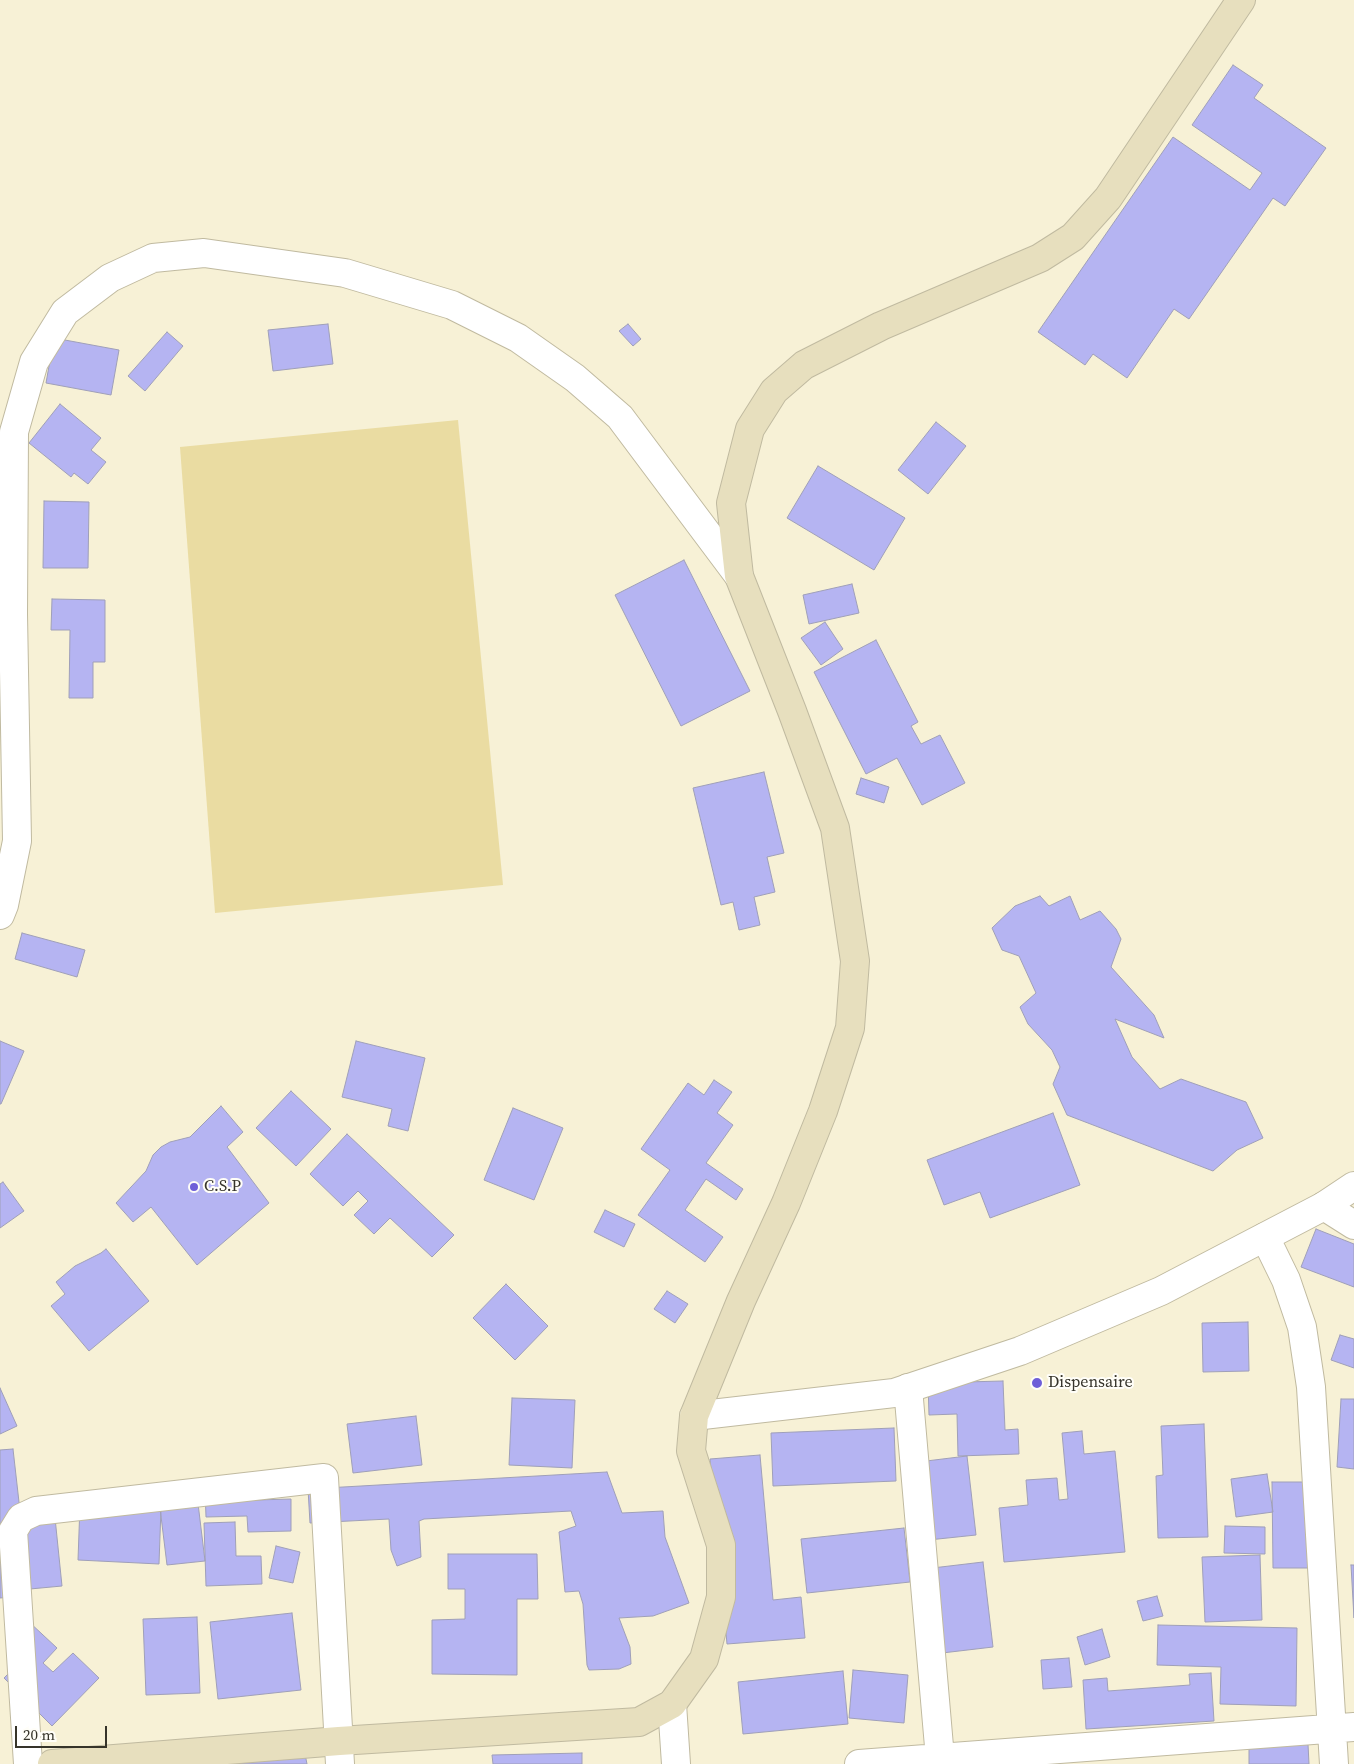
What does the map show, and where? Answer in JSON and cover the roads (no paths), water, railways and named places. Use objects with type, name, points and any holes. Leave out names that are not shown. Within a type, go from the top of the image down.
[{"type":"main road","points":[[52,1764],[340,1753],[639,1722],[672,1704],[704,1659],[721,1597],[721,1545],[691,1451],[694,1416],[737,1310],[786,1203],[823,1111],[850,1028],[855,961],[835,828],[739,576],[731,503],[750,429],[774,391],[804,365],[880,326],[1040,258],[1073,237],[1108,198],[1241,0]]},
{"type":"street","points":[[0,915],[4,905],[17,841],[13,614],[14,432],[34,362],[64,312],[110,278],[153,258],[204,253],[345,273],[452,305],[518,338],[575,378],[620,417],[739,576]]},
{"type":"street","points":[[694,1416],[894,1393],[1029,1347],[1161,1291],[1324,1206],[1354,1186]]},
{"type":"street","points":[[1324,1206],[1354,1225]]},
{"type":"street","points":[[1264,1237],[1286,1280],[1302,1328],[1311,1387],[1343,1727],[1334,1764]]},
{"type":"street","points":[[908,1388],[940,1758]]},
{"type":"street","points":[[28,1764],[13,1532],[21,1518],[36,1512],[324,1478],[340,1753]]},
{"type":"street","points":[[672,1704],[676,1764]]},
{"type":"street","points":[[859,1764],[940,1758],[1026,1758],[1343,1727]]},
{"type":"place","name":"C.S.P","points":[[194,1187]]},
{"type":"place","name":"Dispensaire","points":[[1037,1383]]}]
